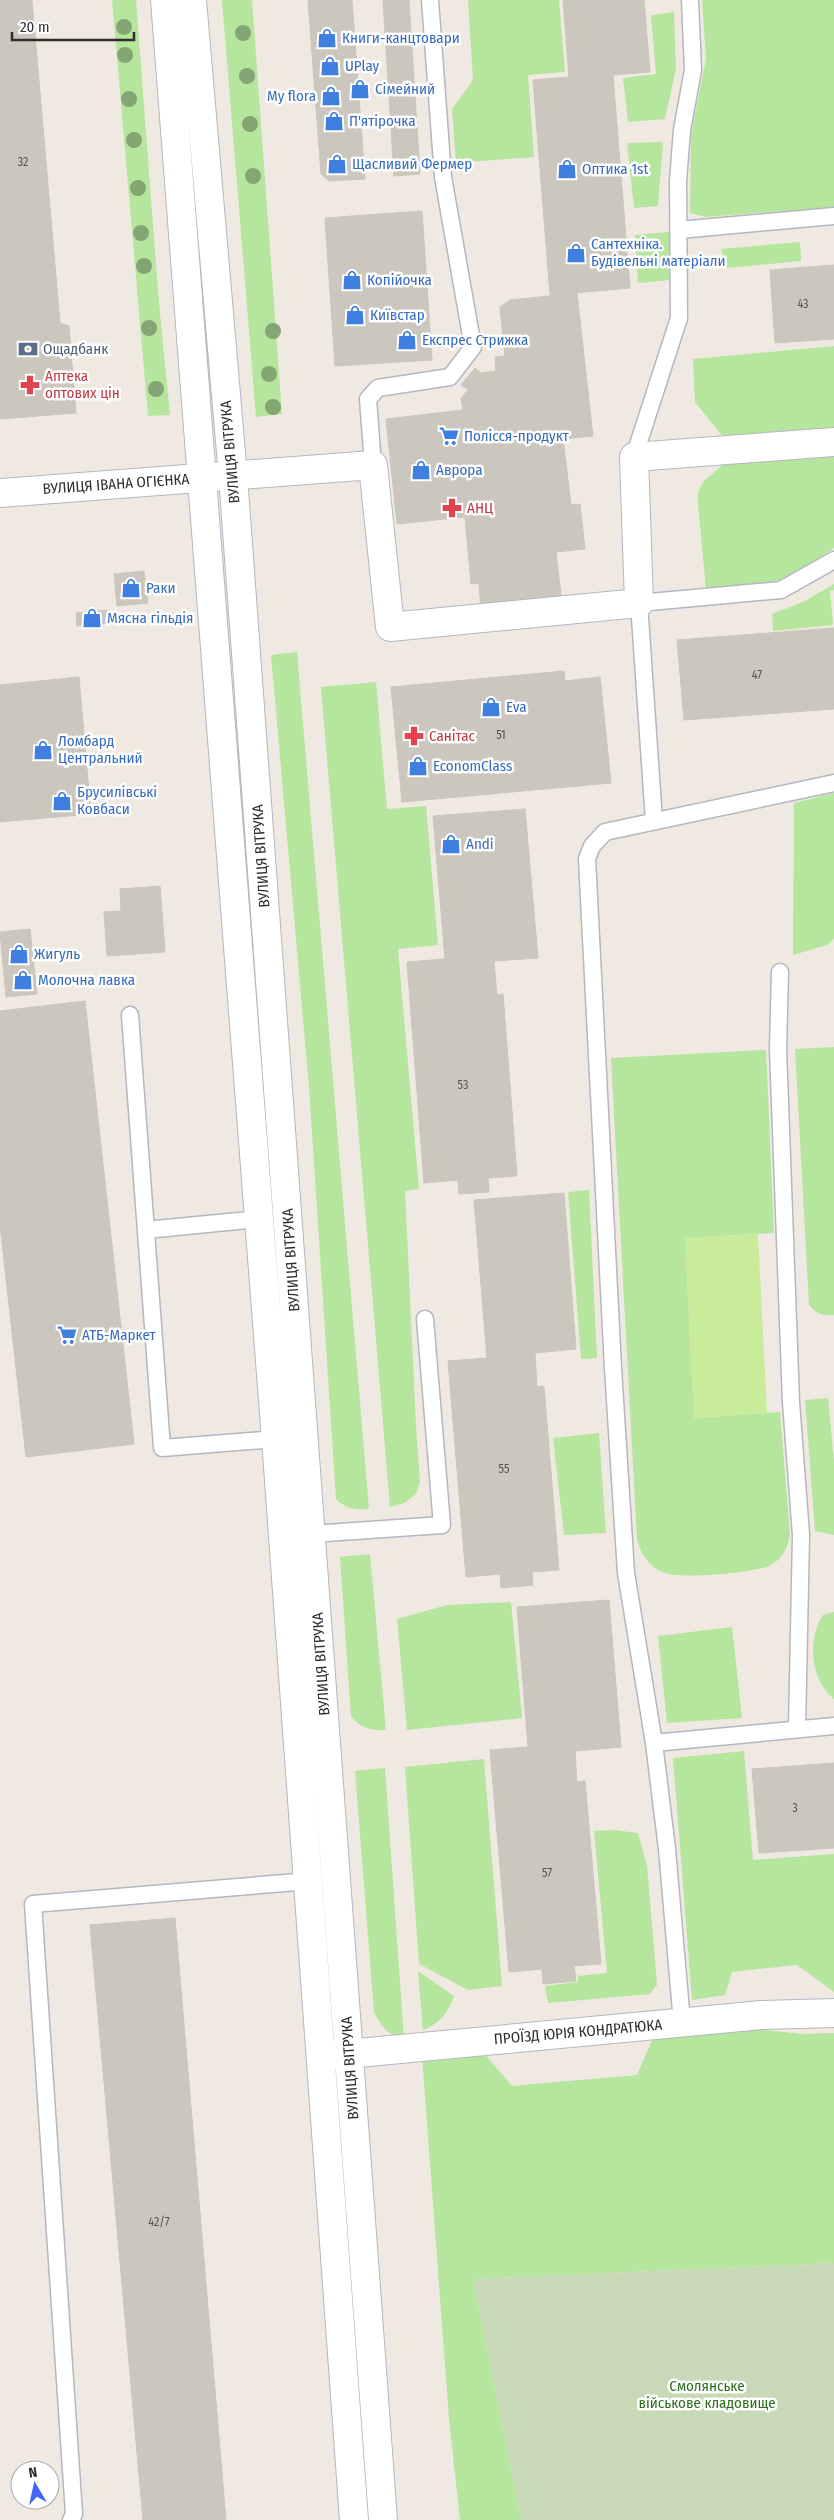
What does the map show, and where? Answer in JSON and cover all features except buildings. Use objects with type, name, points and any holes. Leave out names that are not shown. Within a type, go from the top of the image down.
[{"type":"main road","name":"ВУЛИЦЯ ВІТРУКА","points":[[165,0],[200,478],[276,1438],[354,2520]]},
{"type":"main road","name":"ВУЛИЦЯ ВІТРУКА","points":[[192,0],[233,476],[384,2520]]},
{"type":"main road","points":[[373,464],[390,627],[639,603],[634,458],[834,442]]},
{"type":"main road","name":"ВУЛИЦЯ ІВАНА ОГІЄНКА","points":[[0,493],[373,464]]},
{"type":"main road","name":"ПРОЇЗД ЮРІЯ КОНДРАТЮКА","points":[[322,2056],[762,2015],[834,2012]]},
{"type":"lane","points":[[373,464],[368,399],[378,388],[450,377],[473,347],[443,176],[430,0]]},
{"type":"lane","points":[[634,458],[679,318],[678,181],[682,130],[693,70],[690,0]]},
{"type":"lane","points":[[679,230],[834,216]]},
{"type":"lane","points":[[654,821],[639,603],[781,590],[834,560]]},
{"type":"lane","points":[[682,2023],[667,1849],[654,1743],[626,1573],[613,1368],[587,859],[592,846],[605,832],[834,783]]},
{"type":"lane","points":[[780,972],[778,1049],[791,1402],[801,1535],[796,1728]]},
{"type":"lane","points":[[130,1015],[162,1448],[276,1438]]},
{"type":"lane","points":[[146,1230],[258,1219]]},
{"type":"lane","points":[[311,1534],[442,1525],[425,1319]]},
{"type":"lane","points":[[654,1743],[796,1728],[834,1726]]},
{"type":"lane","points":[[71,2520],[74,2514],[33,1904],[309,1881]]},
{"type":"green space","points":[[112,0],[136,0],[159,303],[170,415],[148,416]]},
{"type":"green space","points":[[222,0],[252,0],[282,414],[256,417]]},
{"type":"green space","points":[[468,0],[559,0],[565,72],[528,75],[534,157],[456,163],[452,109],[473,80]]},
{"type":"green space","points":[[702,0],[834,0],[834,207],[706,217],[690,213],[691,134],[706,59]]},
{"type":"green space","points":[[674,12],[676,68],[665,119],[628,122],[623,78],[656,74],[651,15]]},
{"type":"green space","points":[[663,142],[658,206],[634,208],[627,143]]},
{"type":"green space","points":[[669,232],[670,280],[638,283],[635,235]]},
{"type":"green space","points":[[800,242],[801,261],[727,268],[721,249]]},
{"type":"green space","points":[[834,346],[834,430],[723,437],[695,402],[693,359]]},
{"type":"green space","points":[[834,454],[834,548],[784,580],[706,589],[698,505],[698,493],[703,482],[726,462]]},
{"type":"green space","points":[[834,584],[834,590],[830,591],[833,625],[773,631],[772,614],[803,602]]},
{"type":"green space","points":[[297,652],[369,1509],[351,1508],[343,1505],[336,1499],[309,1087],[271,655]]},
{"type":"green space","points":[[376,682],[387,809],[426,806],[438,945],[398,949],[419,1189],[405,1191],[420,1482],[416,1494],[404,1503],[390,1507],[321,687]]},
{"type":"green space","points":[[834,793],[834,939],[827,945],[793,955],[794,803]]},
{"type":"green space","points":[[834,1047],[834,1315],[823,1315],[809,1305],[795,1049]]},
{"type":"green space","points":[[766,1050],[774,1233],[685,1238],[694,1418],[780,1412],[790,1534],[782,1556],[771,1565],[763,1568],[718,1574],[673,1575],[665,1573],[650,1564],[643,1555],[637,1539],[611,1058]]},
{"type":"green space","points":[[589,1190],[597,1358],[581,1359],[568,1192]]},
{"type":"green space","points":[[758,1234],[767,1413],[694,1418],[685,1238]]},
{"type":"green space","points":[[828,1398],[834,1460],[834,1535],[815,1531],[805,1400]]},
{"type":"green space","points":[[599,1433],[606,1533],[564,1535],[553,1438]]},
{"type":"green space","points":[[370,1554],[386,1730],[367,1728],[351,1717],[340,1557]]},
{"type":"green space","points":[[511,1602],[522,1718],[407,1730],[397,1619],[447,1605]]},
{"type":"green space","points":[[834,1612],[834,1699],[820,1681],[816,1671],[813,1648],[818,1625],[823,1615]]},
{"type":"green space","points":[[732,1627],[742,1718],[667,1723],[658,1636]]},
{"type":"green space","points":[[744,1751],[753,1860],[834,1854],[834,1992],[797,1965],[732,1972],[725,1995],[692,2000],[673,1758]]},
{"type":"green space","points":[[484,1759],[502,1986],[468,1990],[419,1964],[405,1767]]},
{"type":"green space","points":[[385,1768],[404,2039],[389,2033],[379,2022],[374,2012],[355,1771]]},
{"type":"green space","points":[[613,1830],[638,1833],[647,1866],[657,1985],[650,1994],[548,2003],[545,1986],[578,1982],[578,1976],[607,1973],[594,1831]]},
{"type":"green space","points":[[418,1971],[454,1996],[443,2017],[423,2030]]},
{"type":"green space","points":[[744,2028],[802,2034],[834,2033],[834,2263],[473,2279],[521,2520],[460,2520],[449,2419],[422,2056],[484,2053],[512,2086],[637,2075],[653,2038]]},
{"type":"green space","name":"Смолянське військове кладовище","points":[[834,2263],[834,2520],[521,2520],[473,2279]]},
{"type":"place","name":"Книги-канцтовари","points":[[327,38]]},
{"type":"place","name":"UPlay","points":[[330,66]]},
{"type":"place","name":"Сімейний","points":[[360,89]]},
{"type":"place","name":"My flora","points":[[331,96]]},
{"type":"place","name":"П'ятірочка","points":[[334,121]]},
{"type":"place","name":"Щасливий Фермер","points":[[337,164]]},
{"type":"place","name":"Оптика 1st","points":[[567,169]]},
{"type":"place","name":"Сантехніка. Будівельні матеріали","points":[[576,253]]},
{"type":"place","name":"Копійочка","points":[[352,280]]},
{"type":"place","name":"Київстар","points":[[355,315]]},
{"type":"place","name":"Експрес Стрижка","points":[[407,340]]},
{"type":"place","name":"Ощадбанк","points":[[28,349]]},
{"type":"place","name":"Аптека оптових цін","points":[[30,385]]},
{"type":"place","name":"Полісся-продукт","points":[[449,436]]},
{"type":"place","name":"Аврора","points":[[421,470]]},
{"type":"place","name":"АНЦ","points":[[452,508]]},
{"type":"place","name":"Раки","points":[[131,588]]},
{"type":"place","name":"Мясна гільдія","points":[[92,618]]},
{"type":"place","name":"Eva","points":[[491,707]]},
{"type":"place","name":"Санітас","points":[[414,736]]},
{"type":"place","name":"Ломбард Центральний","points":[[43,750]]},
{"type":"place","name":"EconomClass","points":[[418,766]]},
{"type":"place","name":"Брусилівські Ковбаси","points":[[62,801]]},
{"type":"place","name":"Andi","points":[[451,844]]},
{"type":"place","name":"Жигуль","points":[[19,954]]},
{"type":"place","name":"Молочна лавка","points":[[23,980]]},
{"type":"place","name":"АТБ-Маркет","points":[[67,1335]]}]
